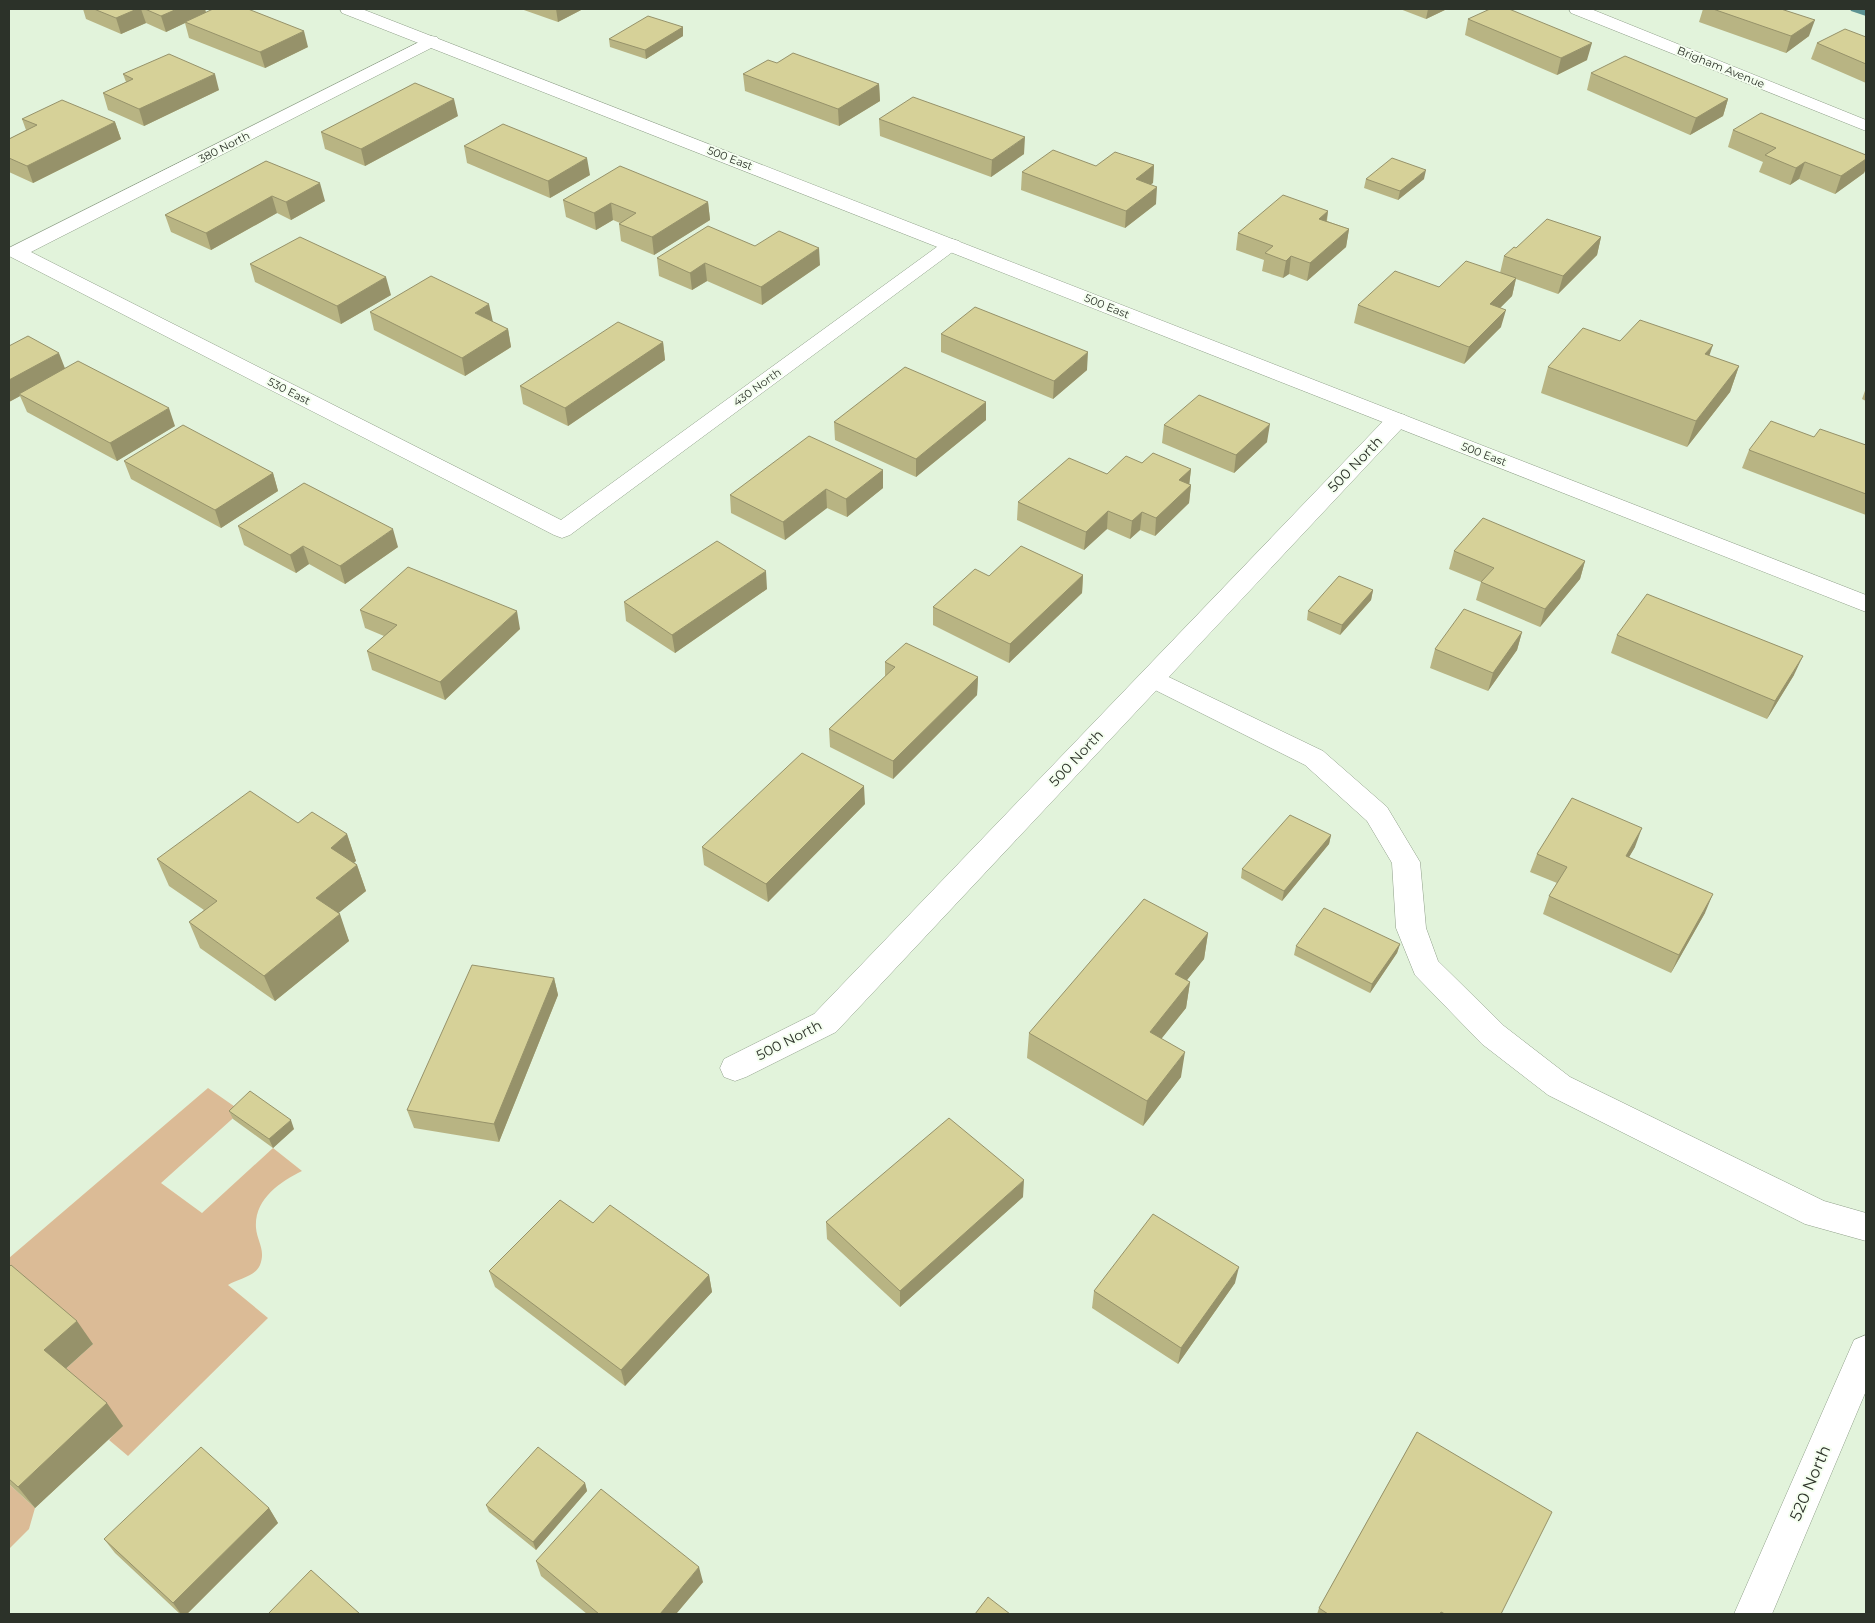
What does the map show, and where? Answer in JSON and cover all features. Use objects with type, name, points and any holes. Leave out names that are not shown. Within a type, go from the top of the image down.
[{"type":"street","name":"500 East","points":[[348,9],[1866,604]]},
{"type":"street","name":"Brigham Avenue","points":[[1576,9],[1866,126]]},
{"type":"street","name":"380 North","points":[[16,252],[431,41]]},
{"type":"street","name":"430 North","points":[[562,530],[952,245]]},
{"type":"street","name":"530 East","points":[[16,252],[562,530]]},
{"type":"street","name":"500 North","points":[[735,1068],[825,1023],[1397,420]]},
{"type":"street","points":[[1152,678],[1314,758],[1377,814],[1406,862],[1410,928],[1425,968],[1493,1035],[1559,1086],[1817,1214],[1866,1227]]},
{"type":"street","name":"520 North","points":[[1753,1614],[1866,1351]]},
{"type":"shaded area","points":[[208,1088],[241,1111],[161,1183],[202,1213],[273,1148],[302,1171],[277,1186],[259,1208],[256,1228],[262,1250],[262,1260],[258,1269],[250,1275],[228,1285],[268,1318],[128,1456],[109,1440],[122,1425],[61,1373],[93,1344],[9,1287],[9,1258]]},
{"type":"shaded area","points":[[9,1484],[35,1508],[29,1529],[9,1549]]},
{"type":"building","points":[[94,9],[137,9],[116,18]]},
{"type":"building","points":[[145,9],[177,9],[161,16]]},
{"type":"building","points":[[213,9],[248,9],[304,31],[260,52],[185,22]]},
{"type":"building","points":[[1490,9],[1509,9],[1592,43],[1561,58],[1468,19]]},
{"type":"building","points":[[1713,9],[1781,9],[1815,20],[1791,36]]},
{"type":"building","points":[[648,16],[683,27],[645,50],[609,39]]},
{"type":"building","points":[[1845,29],[1866,37],[1866,64],[1817,43]]},
{"type":"building","points":[[793,53],[879,84],[838,109],[743,74],[768,60],[777,63]]},
{"type":"building","points":[[169,54],[215,74],[139,109],[103,93],[133,79],[123,74]]},
{"type":"building","points":[[1625,56],[1728,99],[1696,118],[1591,73]]},
{"type":"building","points":[[415,83],[454,99],[361,149],[321,132]]},
{"type":"building","points":[[913,97],[1025,137],[992,160],[879,119]]},
{"type":"building","points":[[62,100],[115,122],[27,166],[9,158],[9,139],[37,125],[22,119]]},
{"type":"building","points":[[1761,113],[1866,155],[1866,159],[1841,176],[1805,162],[1796,168],[1765,155],[1776,148],[1733,130]]},
{"type":"building","points":[[503,124],[587,158],[548,181],[464,146]]},
{"type":"building","points":[[1053,150],[1096,166],[1115,152],[1154,165],[1136,179],[1157,187],[1126,211],[1022,172]]},
{"type":"building","points":[[1392,158],[1426,170],[1400,191],[1366,179]]},
{"type":"building","points":[[266,161],[320,183],[286,202],[272,196],[206,233],[165,215]]},
{"type":"building","points":[[620,166],[708,202],[652,237],[619,224],[636,213],[611,203],[594,213],[563,200]]},
{"type":"building","points":[[1283,195],[1328,211],[1319,219],[1349,229],[1310,263],[1291,256],[1286,261],[1265,253],[1273,246],[1238,233]]},
{"type":"building","points":[[1547,219],[1601,237],[1563,276],[1504,256],[1514,247],[1516,248]]},
{"type":"building","points":[[708,226],[755,246],[779,231],[819,248],[761,287],[705,263],[690,273],[657,258]]},
{"type":"building","points":[[300,237],[386,277],[337,306],[250,264]]},
{"type":"building","points":[[1466,261],[1516,278],[1490,304],[1506,310],[1469,347],[1358,305],[1395,271],[1439,287]]},
{"type":"building","points":[[431,276],[489,304],[475,313],[508,329],[462,358],[370,312]]},
{"type":"building","points":[[975,307],[1088,352],[1054,381],[941,334]]},
{"type":"building","points":[[1640,320],[1713,345],[1705,354],[1739,366],[1696,421],[1548,367],[1583,328],[1620,341]]},
{"type":"building","points":[[618,322],[663,342],[565,408],[520,386]]},
{"type":"building","points":[[28,336],[59,353],[9,380],[9,346]]},
{"type":"building","points":[[78,361],[169,408],[110,443],[19,394]]},
{"type":"building","points":[[905,367],[986,402],[916,459],[834,422]]},
{"type":"building","points":[[1199,395],[1270,424],[1236,455],[1164,425]]},
{"type":"building","points":[[1771,421],[1814,437],[1820,429],[1866,445],[1866,494],[1749,450]]},
{"type":"building","points":[[183,425],[273,473],[215,510],[124,461]]},
{"type":"building","points":[[809,436],[883,470],[846,499],[826,489],[783,522],[730,495]]},
{"type":"building","points":[[1153,453],[1191,469],[1179,480],[1191,485],[1156,518],[1142,512],[1132,521],[1108,511],[1086,532],[1018,502],[1069,458],[1107,474],[1126,456],[1142,463]]},
{"type":"building","points":[[304,483],[393,529],[340,566],[303,546],[290,555],[238,526]]},
{"type":"building","points":[[1483,518],[1585,561],[1545,609],[1481,582],[1494,568],[1454,551]]},
{"type":"building","points":[[717,541],[766,571],[672,635],[624,602]]},
{"type":"building","points":[[1021,546],[1083,575],[1010,644],[933,607],[975,569],[989,576]]},
{"type":"building","points":[[408,567],[517,611],[440,682],[367,651],[397,625],[360,610]]},
{"type":"building","points":[[1339,576],[1373,590],[1342,625],[1308,611]]},
{"type":"building","points":[[1647,594],[1803,656],[1775,701],[1617,635]]},
{"type":"building","points":[[1464,609],[1522,632],[1493,673],[1435,649]]},
{"type":"building","points":[[906,643],[978,677],[893,761],[829,729],[895,667],[885,662]]},
{"type":"building","points":[[802,753],[864,786],[766,884],[702,847]]},
{"type":"building","points":[[250,791],[298,823],[312,812],[347,834],[331,848],[357,865],[316,898],[340,914],[264,976],[189,922],[217,901],[157,859]]},
{"type":"building","points":[[1572,798],[1642,828],[1626,856],[1713,894],[1679,955],[1549,896],[1567,867],[1537,854]]},
{"type":"building","points":[[1290,815],[1331,835],[1284,891],[1242,869]]},
{"type":"building","points":[[1144,899],[1208,933],[1175,974],[1190,982],[1150,1032],[1185,1052],[1147,1101],[1029,1033]]},
{"type":"building","points":[[1324,908],[1400,944],[1372,984],[1296,946]]},
{"type":"building","points":[[472,965],[554,978],[494,1124],[407,1110]]},
{"type":"building","points":[[250,1091],[291,1120],[269,1139],[229,1111]]},
{"type":"building","points":[[949,1118],[1024,1180],[900,1291],[826,1222]]},
{"type":"building","points":[[560,1200],[593,1223],[610,1205],[709,1275],[621,1370],[489,1271]]},
{"type":"building","points":[[1153,1214],[1239,1267],[1181,1348],[1094,1291]]},
{"type":"building","points":[[11,1265],[77,1321],[44,1350],[107,1403],[18,1487],[9,1479],[9,1267]]},
{"type":"building","points":[[1417,1432],[1552,1512],[1501,1614],[1445,1614],[1441,1612],[1440,1614],[1328,1614],[1319,1608]]},
{"type":"building","points":[[201,1447],[269,1508],[173,1603],[104,1539]]},
{"type":"building","points":[[538,1447],[585,1483],[533,1542],[486,1505]]},
{"type":"building","points":[[601,1489],[699,1567],[660,1614],[599,1614],[536,1561]]},
{"type":"building","points":[[311,1570],[360,1614],[268,1614]]},
{"type":"building","points":[[988,1597],[1010,1614],[975,1614]]},
{"type":"waterway","points":[[1855,9],[1866,13]]}]
